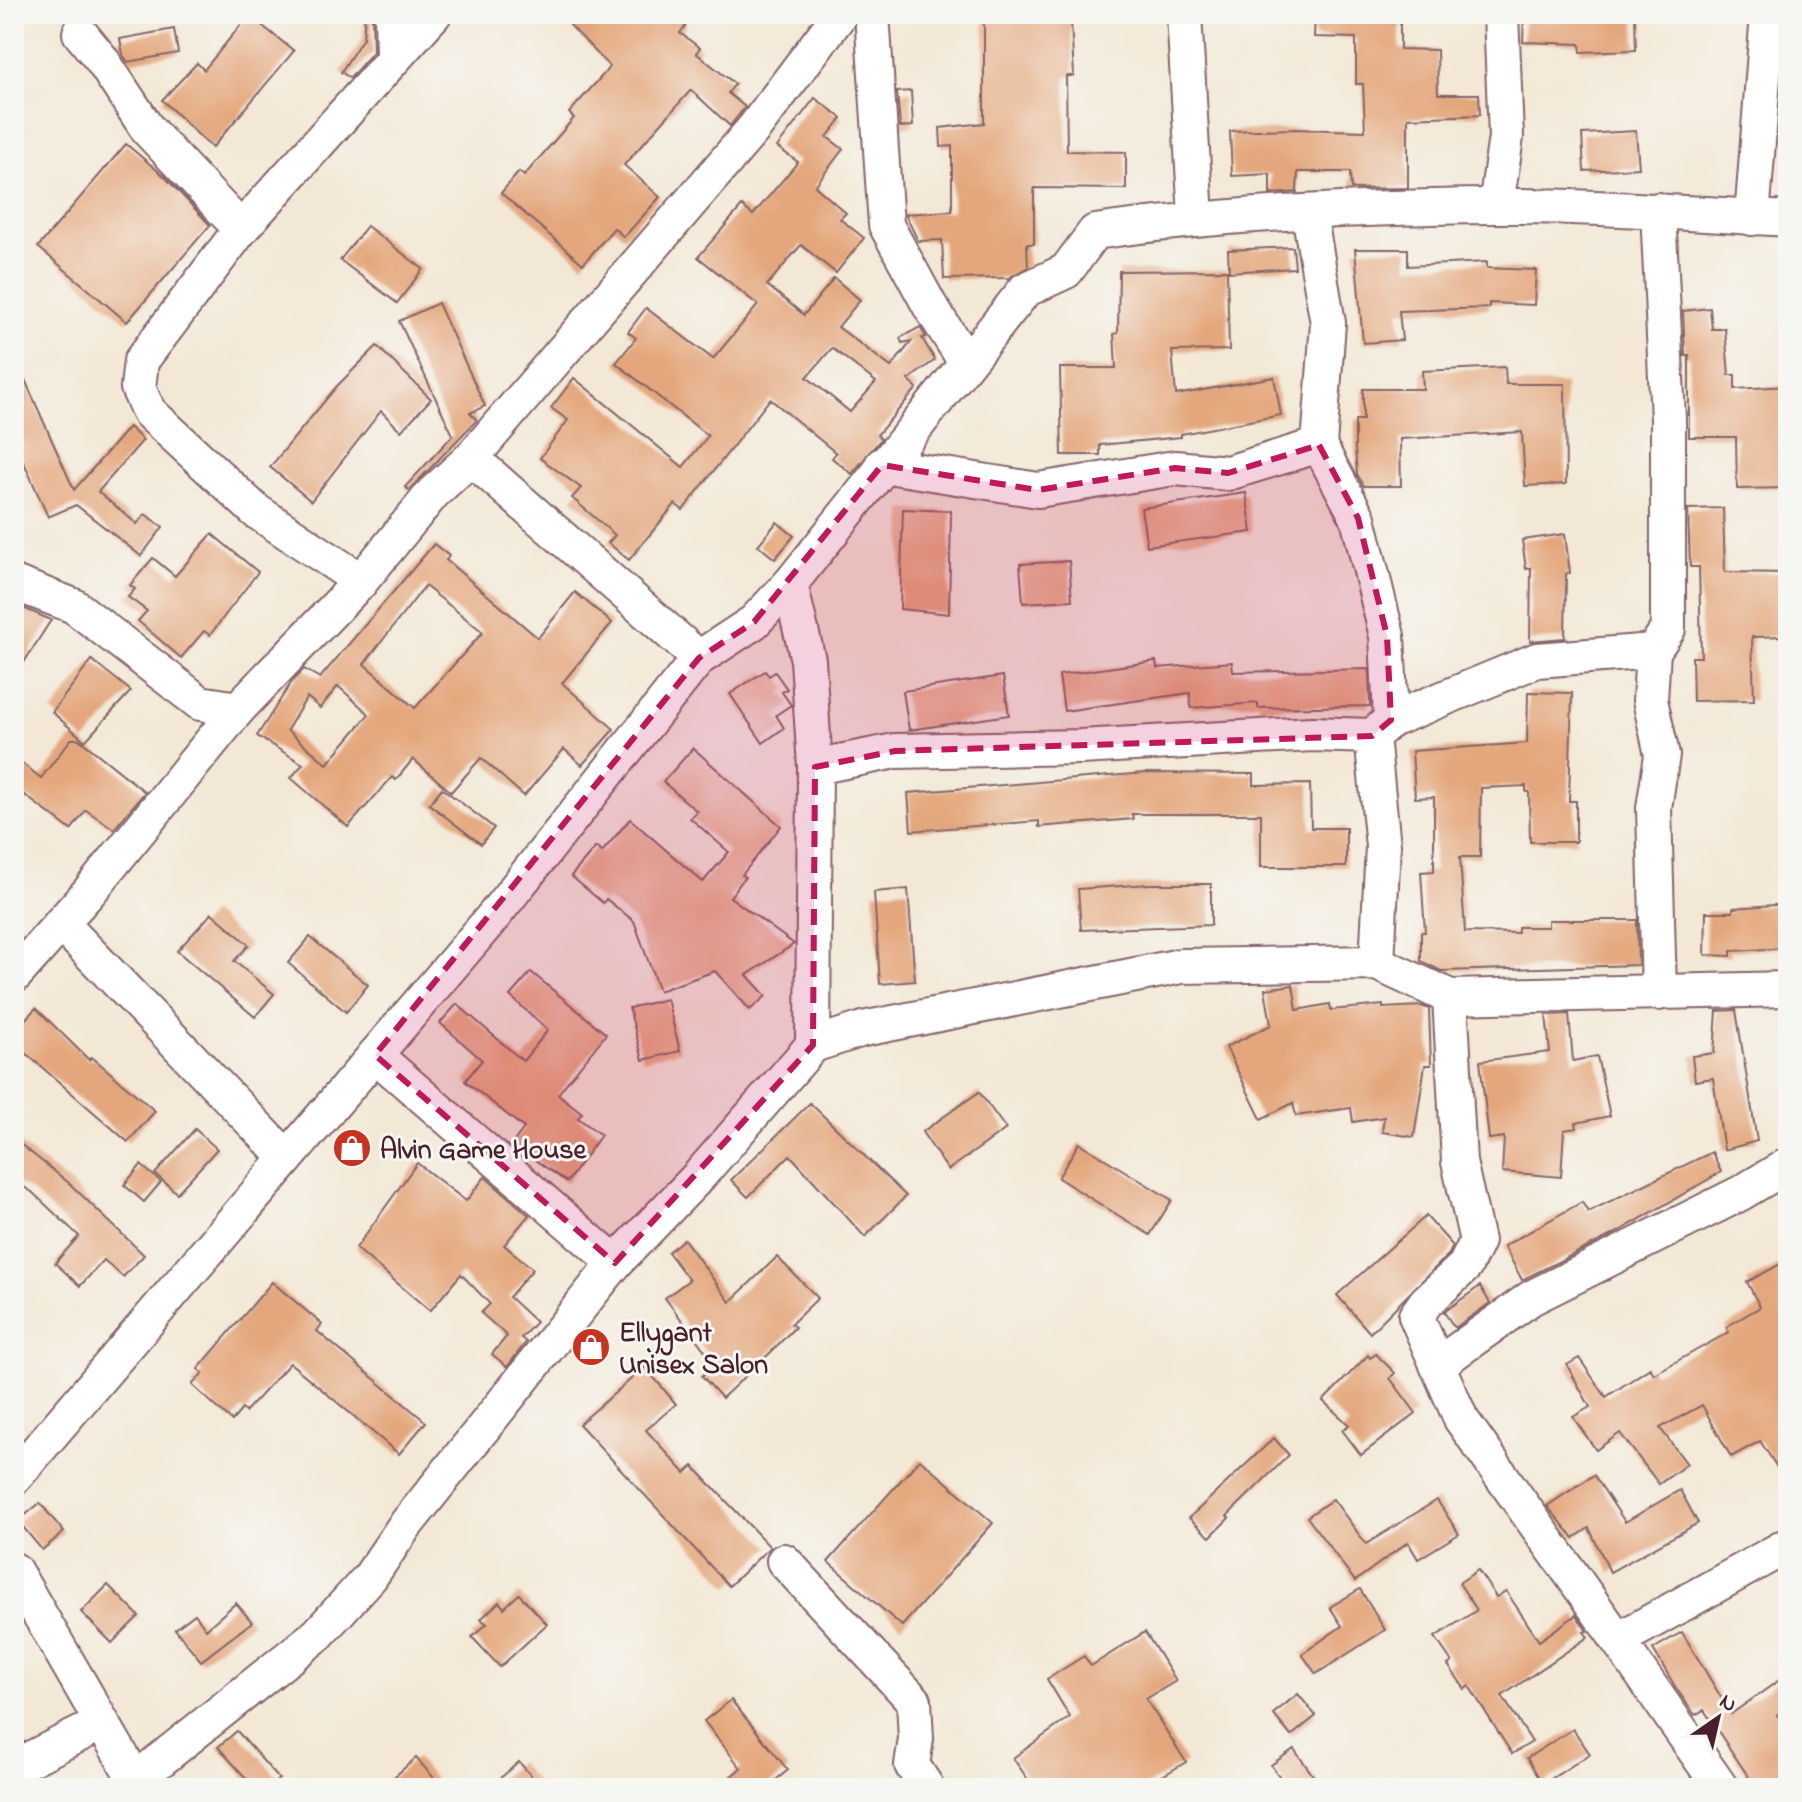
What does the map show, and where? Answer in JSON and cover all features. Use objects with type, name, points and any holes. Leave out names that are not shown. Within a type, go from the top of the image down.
[{"type":"street","points":[[392,14],[393,56]]},
{"type":"street","points":[[361,581],[256,511],[149,412],[138,388],[141,361],[241,229],[393,56],[434,14]]},
{"type":"street","points":[[14,976],[238,709],[361,581],[433,493],[471,458],[755,127],[840,14]]},
{"type":"street","points":[[872,14],[886,225],[930,306],[966,362]]},
{"type":"street","points":[[1184,14],[1196,218]]},
{"type":"street","points":[[1496,206],[1506,137],[1501,14]]},
{"type":"street","points":[[1752,218],[1776,93],[1768,14]]},
{"type":"street","points":[[80,33],[102,60],[148,130],[241,229]]},
{"type":"street","points":[[14,1478],[492,918],[699,658],[754,622],[790,584],[882,465],[1025,290],[1066,271],[1095,232],[1196,218],[1496,206],[1658,210],[1788,219]]},
{"type":"street","points":[[1658,210],[1668,419],[1669,572],[1668,629],[1653,651],[1650,700],[1662,755],[1654,808],[1659,993]]},
{"type":"street","points":[[1309,213],[1328,323],[1319,445],[1358,518],[1387,636],[1381,728],[1383,846],[1377,963]]},
{"type":"street","points":[[882,465],[1038,490],[1175,468],[1228,473],[1319,445]]},
{"type":"street","points":[[471,458],[699,658]]},
{"type":"street","points":[[14,583],[74,606],[200,703],[238,709]]},
{"type":"street","points":[[790,584],[808,660],[815,767],[813,1045]]},
{"type":"street","points":[[815,767],[895,751],[1096,746],[1381,728],[1537,660],[1653,651]]},
{"type":"street","points":[[61,923],[287,1158]]},
{"type":"street","points":[[14,1570],[137,1784],[318,1634],[370,1577],[404,1527],[615,1263],[698,1177],[813,1045],[863,1029],[1181,966],[1377,963],[1450,997],[1788,989]]},
{"type":"street","points":[[1450,997],[1459,1162],[1477,1241],[1465,1266],[1426,1302],[1416,1316],[1461,1419],[1721,1788]]},
{"type":"street","points":[[375,1055],[615,1263]]},
{"type":"street","points":[[1437,1365],[1531,1298],[1741,1193],[1788,1165]]},
{"type":"street","points":[[1618,1640],[1788,1545]]},
{"type":"street","points":[[784,1561],[914,1701],[916,1739],[912,1765],[927,1788]]},
{"type":"street","points":[[14,1767],[100,1724]]},
{"type":"highlighted area","points":[[1319,445],[1358,518],[1387,636],[1391,720],[1372,736],[895,751],[815,767],[813,1045],[615,1263],[375,1055],[699,658],[754,622],[882,465],[1038,490],[1175,468],[1228,473]]},
{"type":"building","points":[[365,14],[372,14],[373,52],[350,78],[341,72],[363,38]]},
{"type":"building","points":[[582,14],[674,14],[687,24],[680,33],[700,48],[696,53],[735,84],[728,93],[745,107],[730,126],[691,90],[624,165],[660,197],[624,237],[614,228],[583,264],[501,193],[519,172],[524,176],[574,118],[569,113],[610,67],[570,25]]},
{"type":"building","points":[[984,14],[1026,14],[1027,23],[1071,22],[1074,76],[1066,76],[1067,151],[1126,152],[1126,189],[1034,188],[1034,244],[1027,244],[1028,267],[1009,278],[944,279],[942,240],[918,241],[905,214],[952,211],[952,146],[941,147],[940,128],[984,123]]},
{"type":"building","points":[[1315,14],[1400,14],[1400,49],[1437,50],[1438,94],[1479,94],[1480,115],[1408,118],[1408,188],[1351,189],[1350,172],[1298,172],[1297,192],[1270,194],[1270,174],[1232,176],[1230,131],[1365,131],[1363,84],[1356,84],[1356,38],[1314,37]]},
{"type":"building","points":[[1524,14],[1635,14],[1636,50],[1581,52],[1580,44],[1523,42]]},
{"type":"building","points":[[249,15],[294,51],[212,148],[162,100],[197,63],[204,70]]},
{"type":"building","points":[[174,29],[178,53],[128,62],[123,55],[120,39]]},
{"type":"building","points":[[911,91],[913,126],[900,127],[897,92]]},
{"type":"building","points":[[815,98],[842,118],[827,137],[843,149],[815,186],[846,213],[840,219],[864,238],[836,273],[801,245],[767,285],[804,315],[834,278],[860,300],[838,327],[891,367],[912,341],[902,343],[900,338],[920,327],[926,337],[922,338],[935,360],[908,380],[917,388],[877,435],[881,439],[852,474],[832,458],[836,453],[770,399],[683,510],[675,504],[629,560],[608,543],[615,535],[572,498],[581,488],[540,458],[568,420],[551,408],[574,378],[683,467],[708,436],[616,363],[636,338],[628,332],[646,308],[713,359],[758,305],[698,257],[742,206],[753,215],[798,162],[777,147]],"holes":[[[832,348],[876,382],[850,412],[807,377]]]},
{"type":"building","points":[[1636,131],[1639,168],[1584,171],[1582,134]]},
{"type":"building","points":[[126,144],[164,176],[210,225],[127,322],[38,247]]},
{"type":"building","points":[[367,226],[423,269],[397,303],[340,260]]},
{"type":"building","points":[[1293,247],[1295,268],[1229,272],[1228,250]]},
{"type":"building","points":[[1355,249],[1408,249],[1408,266],[1487,262],[1487,268],[1536,270],[1534,305],[1489,303],[1489,308],[1399,311],[1402,340],[1363,343]]},
{"type":"building","points":[[1227,270],[1229,350],[1172,351],[1176,395],[1274,377],[1281,415],[1181,434],[1181,437],[1100,445],[1100,455],[1062,455],[1060,368],[1116,368],[1114,334],[1118,333],[1119,271]]},
{"type":"building","points":[[438,303],[485,406],[470,413],[477,420],[409,490],[405,487],[453,435],[399,321]]},
{"type":"building","points":[[1710,308],[1712,329],[1725,329],[1729,375],[1735,375],[1735,389],[1788,386],[1787,488],[1737,489],[1736,437],[1689,437],[1689,356],[1685,356],[1683,311]]},
{"type":"building","points":[[377,346],[431,399],[401,431],[381,411],[311,501],[270,467],[337,386]]},
{"type":"building","points":[[14,355],[74,490],[129,427],[143,440],[98,492],[137,524],[145,514],[163,527],[141,556],[76,505],[48,517],[14,440]]},
{"type":"building","points":[[1505,367],[1506,384],[1565,384],[1566,484],[1525,486],[1522,432],[1400,439],[1401,486],[1364,486],[1357,474],[1355,448],[1355,420],[1363,420],[1363,389],[1423,389],[1422,371]]},
{"type":"building","points":[[1246,493],[1252,532],[1147,546],[1141,508]]},
{"type":"building","points":[[1723,508],[1725,572],[1788,573],[1788,636],[1752,637],[1754,700],[1693,701],[1692,657],[1701,657],[1699,567],[1690,567],[1688,509]]},
{"type":"building","points":[[903,509],[951,511],[949,614],[900,609]]},
{"type":"building","points":[[777,522],[794,536],[775,559],[758,545]]},
{"type":"building","points":[[212,534],[258,572],[210,635],[204,631],[181,658],[138,621],[147,611],[128,597],[135,589],[130,585],[153,558],[175,576]]},
{"type":"building","points":[[1565,534],[1570,573],[1566,574],[1565,638],[1530,641],[1531,568],[1526,569],[1522,540]]},
{"type":"building","points":[[434,544],[449,556],[446,560],[538,638],[575,592],[612,623],[562,683],[614,729],[582,765],[564,749],[524,796],[481,758],[451,792],[413,759],[396,780],[392,777],[348,827],[291,778],[303,764],[257,736],[291,683],[304,669],[320,678]],"holes":[[[425,586],[483,632],[415,708],[364,664]],[[338,686],[369,714],[327,764],[287,730],[307,697],[320,708]]]},
{"type":"building","points":[[1069,561],[1072,600],[1023,603],[1020,564]]},
{"type":"building","points":[[14,604],[51,620],[14,678]]},
{"type":"building","points":[[92,660],[131,691],[85,741],[52,712]]},
{"type":"building","points":[[1156,661],[1157,668],[1232,662],[1233,672],[1369,669],[1370,706],[1258,708],[1258,703],[1191,708],[1190,693],[1064,711],[1059,675]]},
{"type":"building","points":[[765,671],[769,676],[775,672],[787,689],[782,692],[791,705],[776,715],[784,728],[763,743],[730,694]]},
{"type":"building","points":[[1003,676],[1009,715],[909,730],[903,691]]},
{"type":"building","points":[[1528,692],[1572,693],[1569,801],[1576,801],[1576,842],[1530,842],[1529,792],[1526,792],[1526,786],[1481,788],[1480,857],[1460,857],[1465,932],[1518,933],[1518,927],[1548,927],[1548,920],[1637,920],[1638,965],[1441,971],[1421,961],[1421,932],[1425,932],[1421,872],[1434,871],[1434,797],[1415,798],[1412,751],[1527,743]]},
{"type":"building","points":[[71,739],[79,739],[145,792],[114,829],[86,810],[71,830],[14,787],[14,757],[41,778]]},
{"type":"building","points":[[693,748],[781,826],[742,875],[745,877],[730,897],[794,944],[747,975],[766,996],[750,1010],[715,971],[659,991],[634,921],[606,899],[603,903],[571,876],[596,847],[602,852],[630,819],[703,882],[729,852],[690,818],[697,811],[663,782]]},
{"type":"building","points":[[1145,773],[1254,774],[1254,785],[1310,784],[1311,828],[1346,828],[1346,867],[1261,867],[1261,814],[1132,814],[1133,819],[1039,827],[1039,821],[911,831],[908,793]]},
{"type":"building","points":[[442,788],[494,828],[481,844],[429,804]]},
{"type":"building","points":[[1211,884],[1211,925],[1081,930],[1078,889]]},
{"type":"building","points":[[908,889],[915,981],[880,984],[874,892]]},
{"type":"building","points":[[1788,904],[1788,948],[1731,951],[1731,956],[1705,955],[1706,912],[1733,912],[1733,908]]},
{"type":"building","points":[[212,913],[249,945],[234,961],[274,994],[255,1017],[177,951]]},
{"type":"building","points":[[310,937],[368,985],[346,1012],[288,963]]},
{"type":"building","points":[[531,972],[606,1034],[558,1094],[582,1113],[578,1118],[601,1135],[567,1182],[512,1144],[524,1128],[465,1081],[482,1060],[440,1023],[457,1004],[523,1061],[548,1030],[510,996]]},
{"type":"building","points":[[1293,985],[1297,1010],[1330,1004],[1331,1010],[1383,1005],[1383,1008],[1422,1006],[1429,1009],[1431,1065],[1425,1065],[1414,1137],[1382,1132],[1384,1117],[1353,1122],[1351,1108],[1296,1116],[1293,1103],[1261,1119],[1226,1047],[1271,1025],[1265,989]]},
{"type":"building","points":[[667,999],[680,1051],[643,1060],[629,1008]]},
{"type":"building","points":[[36,1008],[89,1060],[92,1057],[155,1111],[128,1142],[14,1043],[14,1031]]},
{"type":"building","points":[[1736,1010],[1757,1141],[1724,1150],[1713,1078],[1695,1081],[1692,1056],[1714,1053],[1717,1011]]},
{"type":"building","points":[[1569,1014],[1573,1061],[1597,1056],[1610,1116],[1576,1123],[1577,1128],[1564,1130],[1561,1177],[1502,1172],[1504,1137],[1489,1139],[1480,1061],[1550,1052],[1546,1015]]},
{"type":"building","points":[[979,1092],[1006,1129],[948,1170],[922,1132]]},
{"type":"building","points":[[810,1103],[906,1196],[865,1237],[790,1155],[748,1197],[731,1180]]},
{"type":"building","points":[[195,1129],[217,1149],[177,1193],[155,1174]]},
{"type":"building","points":[[14,1139],[69,1183],[144,1255],[123,1277],[104,1260],[80,1286],[55,1263],[79,1236],[32,1192],[14,1181]]},
{"type":"building","points":[[1079,1143],[1172,1200],[1150,1235],[1058,1178]]},
{"type":"building","points":[[1712,1152],[1721,1172],[1616,1233],[1522,1280],[1504,1246],[1582,1202],[1588,1212]]},
{"type":"building","points":[[417,1163],[466,1201],[485,1177],[529,1215],[504,1245],[533,1269],[509,1297],[536,1322],[521,1338],[526,1342],[507,1367],[492,1354],[507,1336],[481,1313],[490,1304],[461,1274],[430,1311],[356,1248]]},
{"type":"building","points":[[141,1165],[161,1182],[144,1202],[124,1185]]},
{"type":"building","points":[[1426,1216],[1453,1246],[1449,1254],[1370,1333],[1337,1295]]},
{"type":"building","points":[[684,1239],[730,1302],[777,1257],[818,1298],[791,1324],[795,1327],[771,1352],[722,1398],[702,1376],[715,1364],[665,1298],[689,1280],[668,1252]]},
{"type":"building","points":[[1788,1260],[1788,1484],[1760,1441],[1731,1457],[1702,1405],[1660,1428],[1687,1464],[1659,1484],[1620,1433],[1596,1450],[1573,1417],[1590,1407],[1567,1365],[1579,1358],[1606,1397],[1650,1368],[1654,1374],[1729,1332],[1726,1327],[1760,1307],[1747,1282]]},
{"type":"building","points":[[272,1282],[322,1324],[317,1331],[426,1422],[399,1454],[290,1363],[245,1412],[242,1409],[232,1421],[192,1385],[203,1373],[198,1369]]},
{"type":"building","points":[[1480,1286],[1490,1303],[1455,1328],[1444,1312]]},
{"type":"building","points":[[1376,1354],[1395,1373],[1390,1378],[1416,1413],[1361,1455],[1342,1430],[1349,1425],[1323,1401],[1368,1355],[1370,1358]]},
{"type":"building","points":[[645,1367],[676,1404],[646,1430],[685,1473],[693,1466],[770,1547],[729,1586],[579,1424]]},
{"type":"building","points":[[1274,1438],[1289,1455],[1210,1537],[1189,1518]]},
{"type":"building","points":[[920,1459],[993,1523],[902,1626],[828,1562]]},
{"type":"building","points":[[1594,1475],[1625,1522],[1680,1490],[1698,1523],[1610,1572],[1589,1528],[1574,1538],[1547,1506]]},
{"type":"building","points":[[1333,1499],[1366,1544],[1437,1500],[1459,1534],[1418,1559],[1408,1542],[1355,1581],[1307,1517]]},
{"type":"building","points":[[40,1503],[64,1532],[42,1550],[18,1521]]},
{"type":"building","points":[[1478,1570],[1496,1597],[1506,1591],[1539,1641],[1576,1615],[1587,1631],[1584,1632],[1588,1637],[1502,1696],[1532,1742],[1512,1754],[1469,1686],[1465,1689],[1448,1665],[1452,1662],[1435,1637],[1477,1610],[1459,1583]]},
{"type":"building","points":[[108,1585],[139,1616],[112,1643],[81,1612]]},
{"type":"building","points":[[1360,1589],[1385,1630],[1316,1674],[1302,1654],[1342,1626],[1330,1607]]},
{"type":"building","points":[[519,1594],[547,1624],[500,1667],[472,1637],[487,1624],[481,1619],[499,1602],[504,1608]]},
{"type":"building","points":[[236,1603],[252,1622],[201,1661],[175,1629],[195,1614],[206,1629]]},
{"type":"building","points":[[1145,1632],[1176,1681],[1146,1699],[1186,1762],[1142,1788],[1034,1788],[1013,1758],[1070,1717],[1047,1679],[1084,1656],[1091,1666]]},
{"type":"building","points":[[1682,1632],[1731,1714],[1788,1674],[1788,1706],[1777,1715],[1788,1728],[1788,1780],[1778,1788],[1756,1788],[1704,1710],[1695,1715],[1676,1688],[1653,1649]]},
{"type":"building","points":[[1298,1694],[1316,1716],[1291,1736],[1273,1714]]},
{"type":"building","points":[[731,1700],[788,1770],[766,1788],[717,1788],[741,1768],[704,1721]]},
{"type":"building","points":[[1573,1729],[1590,1754],[1543,1784],[1527,1758]]},
{"type":"building","points":[[237,1731],[279,1779],[269,1788],[255,1788],[218,1747]]},
{"type":"building","points":[[1294,1749],[1322,1788],[1288,1788],[1271,1765]]},
{"type":"building","points":[[416,1758],[443,1788],[381,1788]]},
{"type":"building","points":[[519,1762],[542,1788],[489,1788]]},
{"type":"place","name":"Alvin Game House","points":[[352,1148]]},
{"type":"place","name":"Ellygant Unisex Salon","points":[[591,1347]]}]
